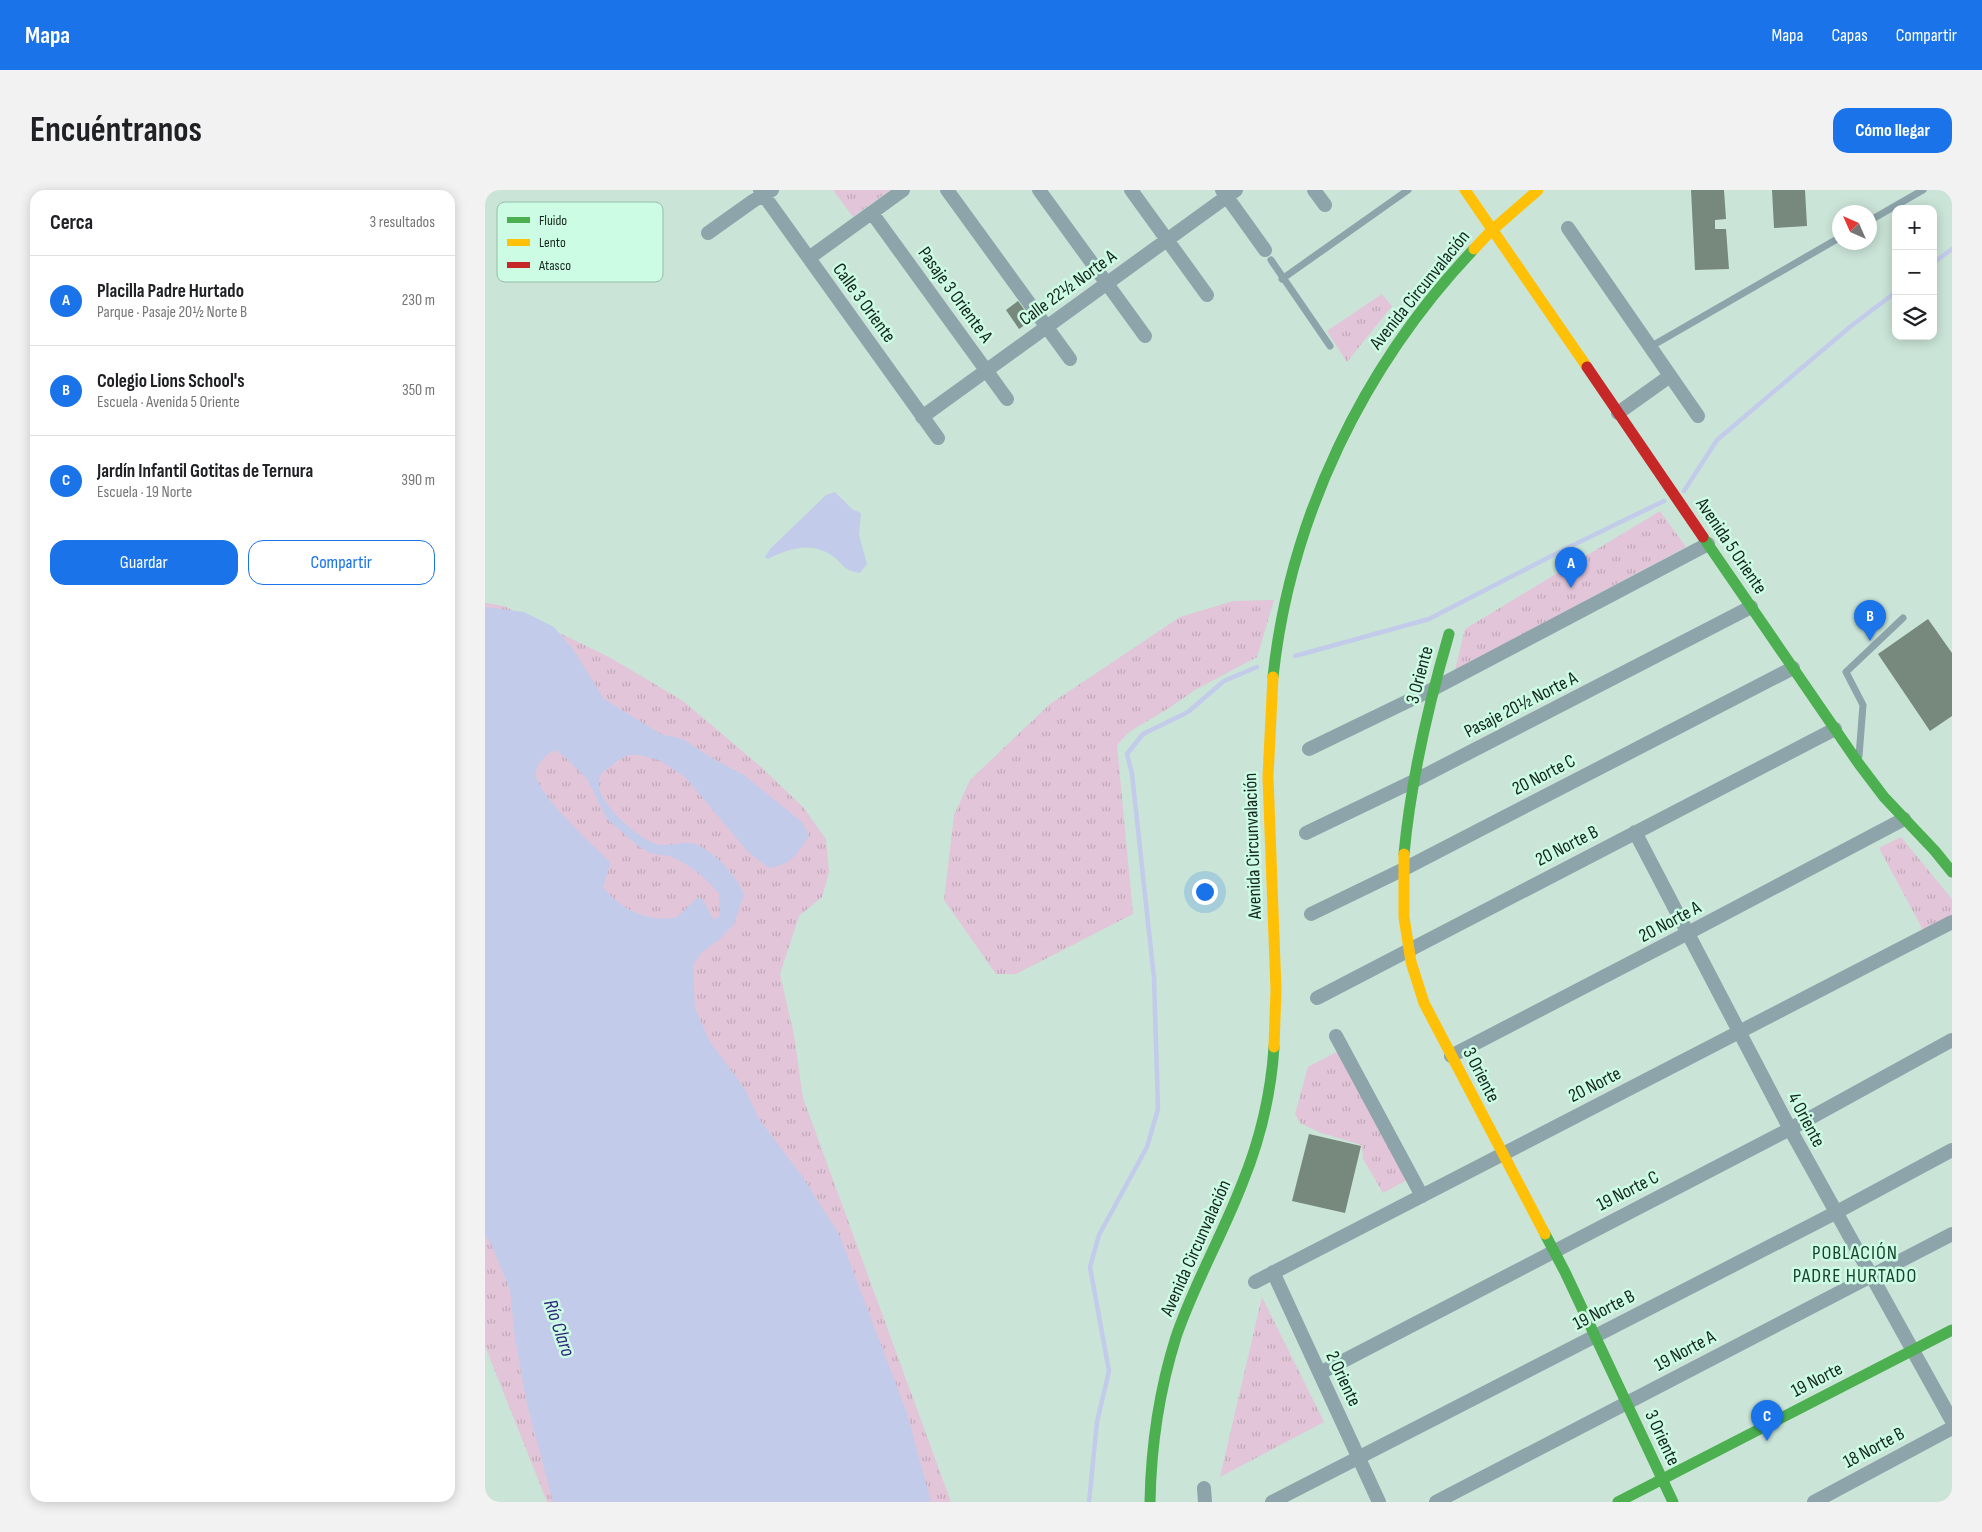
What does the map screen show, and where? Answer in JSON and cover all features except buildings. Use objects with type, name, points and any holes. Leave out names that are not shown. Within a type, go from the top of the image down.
[{"type":"street","points":[[809,258],[903,190]]},
{"type":"street","points":[[947,190],[1069,359]]},
{"type":"street","points":[[1039,190],[1145,336]]},
{"type":"street","points":[[1131,190],[1207,295]]},
{"type":"street","points":[[1314,190],[1325,205]]},
{"type":"street","name":"Avenida 5 Oriente","points":[[1465,190],[1859,764],[1884,797],[1935,851],[1952,872]]},
{"type":"street","name":"Avenida Circunvalación","points":[[1150,1502],[1153,1440],[1165,1372],[1186,1311],[1252,1162],[1271,1082],[1276,1011],[1268,832],[1270,709],[1279,634],[1295,561],[1325,475],[1349,423],[1374,379],[1415,317],[1455,270],[1492,230],[1538,190]]},
{"type":"street","points":[[708,233],[765,192]]},
{"type":"street","name":"Calle 3 Oriente","points":[[765,192],[809,258],[938,438]]},
{"type":"street","points":[[1228,192],[1268,255]]},
{"type":"street","name":"Calle 22½ Norte A","points":[[922,417],[1167,240],[1228,192]]},
{"type":"street","name":"Pasaje 3 Oriente A","points":[[872,213],[1007,399]]},
{"type":"street","points":[[1568,228],[1698,416]]},
{"type":"street","points":[[1618,413],[1670,376]]},
{"type":"street","points":[[1309,749],[1433,689],[1709,544]]},
{"type":"street","name":"Pasaje 20½ Norte A","points":[[1307,833],[1414,781],[1751,607]]},
{"type":"street","name":"3 Oriente","points":[[1449,634],[1433,689],[1414,781],[1405,842],[1403,899],[1407,950],[1417,986],[1451,1056],[1553,1251],[1673,1502]]},
{"type":"street","name":"20 Norte C","points":[[1311,914],[1404,869],[1793,668]]},
{"type":"street","name":"20 Norte B","points":[[1317,998],[1835,729]]},
{"type":"street","name":"20 Norte A","points":[[1451,1056],[1688,934],[1904,819]]},
{"type":"street","name":"4 Oriente","points":[[1635,832],[1835,1213],[1952,1421]]},
{"type":"street","name":"20 Norte","points":[[1255,1282],[1952,922]]},
{"type":"street","points":[[1336,1036],[1422,1196]]},
{"type":"street","name":"19 Norte C","points":[[1320,1373],[1790,1129],[1952,1040]]},
{"type":"street","name":"19 Norte B","points":[[1272,1502],[1835,1213],[1952,1150]]},
{"type":"street","name":"19 Norte A","points":[[1436,1502],[1952,1234]]},
{"type":"street","name":"2 Oriente","points":[[1273,1272],[1379,1502]]},
{"type":"street","name":"19 Norte","points":[[1619,1502],[1952,1330]]},
{"type":"street","name":"18 Norte B","points":[[1814,1502],[1952,1428]]},
{"type":"lane","points":[[1282,279],[1408,190]]},
{"type":"lane","points":[[1877,216],[1923,190]]},
{"type":"lane","points":[[1650,347],[1832,242]]},
{"type":"lane","points":[[1268,255],[1282,279],[1330,346]]},
{"type":"lane","points":[[1859,764],[1863,705],[1845,672],[1903,618]]},
{"type":"green space","points":[[833,190],[890,190],[853,217]]},
{"type":"green space","points":[[1382,294],[1392,306],[1347,362],[1327,331]]},
{"type":"green space","points":[[1660,511],[1686,547],[1455,670],[1465,629]]},
{"type":"green space","points":[[1274,600],[1257,657],[1195,690],[1129,732],[1117,745],[1133,914],[1016,974],[996,974],[944,900],[954,815],[970,780],[1050,704],[1180,617],[1233,601]]},
{"type":"green space","points":[[485,603],[504,606],[609,657],[683,701],[760,766],[803,807],[826,839],[829,872],[822,897],[799,916],[780,974],[794,1035],[803,1098],[951,1502],[547,1502],[485,1346]]},
{"type":"green space","points":[[1901,837],[1952,899],[1952,916],[1923,930],[1879,848]]},
{"type":"green space","points":[[1342,1049],[1407,1180],[1383,1193],[1363,1159],[1362,1145],[1321,1133],[1300,1123],[1295,1114],[1308,1067]]},
{"type":"green space","points":[[1262,1297],[1324,1422],[1220,1477]]},
{"type":"water","points":[[835,492],[852,509],[861,513],[859,535],[867,564],[860,573],[847,569],[834,557],[817,549],[793,549],[768,559],[765,557],[770,549],[826,495]]},
{"type":"water","name":"Río Claro","points":[[485,607],[524,612],[554,627],[573,649],[604,699],[661,734],[683,739],[710,757],[744,775],[803,823],[809,836],[801,848],[793,858],[783,864],[769,868],[748,852],[685,777],[659,760],[639,755],[628,755],[617,761],[600,775],[599,787],[602,795],[607,804],[625,823],[654,843],[667,845],[690,843],[700,846],[714,855],[726,867],[744,894],[734,924],[719,940],[702,952],[693,965],[695,1008],[710,1042],[745,1089],[759,1119],[802,1176],[839,1234],[907,1413],[931,1502],[553,1502],[527,1404],[515,1338],[510,1290],[492,1246],[485,1235]],"holes":[[[555,750],[587,779],[607,819],[638,846],[650,853],[669,856],[699,873],[719,893],[720,915],[714,920],[703,900],[698,897],[676,918],[655,918],[636,913],[610,895],[603,887],[610,865],[609,861],[555,806],[538,782],[537,769],[540,762],[546,756]]]},
{"type":"waterway","points":[[1937,260],[1952,249]]},
{"type":"waterway","points":[[1684,491],[1717,440],[1851,326],[1892,295]]},
{"type":"waterway","points":[[1295,656],[1429,619],[1567,548],[1664,501]]},
{"type":"waterway","points":[[1089,1502],[1097,1422],[1109,1371],[1090,1267],[1099,1235],[1147,1147],[1158,1109],[1154,978],[1132,774],[1127,754],[1143,734],[1188,712],[1224,681],[1257,667]]},
{"type":"traffic: fast","points":[[1273,677],[1282,617],[1296,559],[1315,502],[1339,446],[1367,393],[1399,342],[1434,294],[1474,249]]},
{"type":"traffic: fast","points":[[1703,537],[1859,764],[1884,797],[1935,851],[1952,872]]},
{"type":"traffic: fast","points":[[1404,854],[1411,798],[1421,743],[1449,634]]},
{"type":"traffic: fast","points":[[1150,1502],[1152,1460],[1157,1419],[1170,1357],[1183,1317],[1234,1203],[1254,1151],[1264,1117],[1273,1065],[1274,1047]]},
{"type":"traffic: fast","points":[[1545,1234],[1565,1272],[1673,1502]]},
{"type":"traffic: fast","points":[[1618,1502],[1952,1330]]},
{"type":"traffic: slow","points":[[1465,190],[1587,367]]},
{"type":"traffic: slow","points":[[1474,249],[1490,232],[1538,190]]},
{"type":"traffic: slow","points":[[1273,677],[1268,777],[1276,990],[1274,1047]]},
{"type":"traffic: slow","points":[[1404,854],[1404,917],[1411,962],[1424,1003],[1545,1234]]},
{"type":"traffic: jam","points":[[1587,367],[1703,537]]},
{"type":"place","name":"Placilla Padre Hurtado","points":[[1571,588]]},
{"type":"place","name":"Colegio Lions School's","points":[[1870,641]]},
{"type":"place","name":"Jardín Infantil Gotitas de Ternura","points":[[1767,1441]]},
{"type":"district","name":"POBLACIÓN PADRE HURTADO","points":[[1855,1264]]}]
